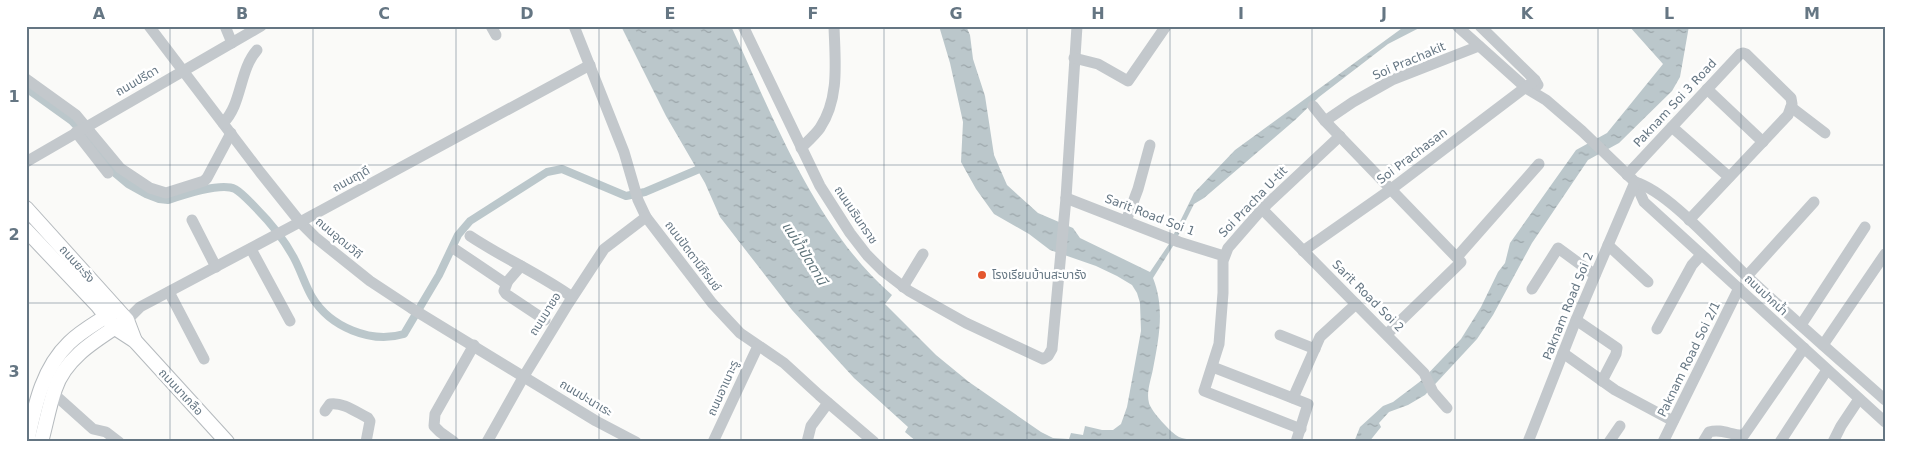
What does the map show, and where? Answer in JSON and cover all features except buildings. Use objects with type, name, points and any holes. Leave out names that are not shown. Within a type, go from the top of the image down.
[{"type":"main road","name":"ถนนยะรัง","points":[[26,208],[121,324]]},
{"type":"main road","name":"ถนนยะรัง","points":[[26,230],[112,313]]},
{"type":"main road","points":[[27,442],[37,399],[46,374],[57,357],[70,342],[112,313]]},
{"type":"main road","points":[[41,442],[54,394],[63,372],[84,349],[121,324]]},
{"type":"main road","name":"ถนนนาเกลือ","points":[[121,324],[227,442]]},
{"type":"street","name":"ถนนอุดมวิถี","points":[[149,26],[300,222],[315,237],[370,280],[524,376]]},
{"type":"street","points":[[225,26],[232,43]]},
{"type":"street","name":"ถนนปรีดา","points":[[26,162],[261,26]]},
{"type":"street","name":"ถนนปัตตานีภิรมย์","points":[[574,26],[624,152],[638,200],[646,217],[712,303],[740,333],[784,363],[874,442]]},
{"type":"street","name":"ถนนนรินทราช","points":[[743,26],[820,186],[850,233],[883,271],[903,287],[966,323],[1043,359],[1048,356],[1052,349],[1066,198]]},
{"type":"street","points":[[801,148],[819,128],[832,103],[835,89],[834,26]]},
{"type":"street","points":[[1066,198],[1077,26]]},
{"type":"street","points":[[1074,58],[1098,64],[1128,81],[1166,26]]},
{"type":"street","name":"ถนนปากน้ำ","points":[[1457,26],[1526,88],[1546,100],[1582,131],[1631,178],[1644,202],[1885,422]]},
{"type":"street","name":"ถนนปากน้ำ","points":[[1480,26],[1535,80],[1546,100]]},
{"type":"street","name":"Soi Prachakit","points":[[1325,121],[1353,102],[1392,80],[1479,46]]},
{"type":"street","points":[[223,123],[230,114],[248,64],[257,50]]},
{"type":"street","name":"Paknam Soi 3 Road","points":[[1631,178],[1672,127],[1740,54],[1744,53],[1791,98],[1791,107]]},
{"type":"street","name":"ถนนฤๅดี","points":[[121,324],[140,307],[285,231],[590,65]]},
{"type":"street","points":[[26,79],[76,115],[81,129],[108,173]]},
{"type":"street","name":"Soi Prachasan","points":[[1303,251],[1390,190],[1535,80]]},
{"type":"street","points":[[1707,89],[1763,142]]},
{"type":"street","points":[[1312,106],[1390,190],[1459,260]]},
{"type":"street","points":[[1689,220],[1788,115],[1791,107],[1825,133]]},
{"type":"street","points":[[1672,127],[1728,177]]},
{"type":"street","points":[[81,129],[120,168],[150,188],[166,192],[175,191],[207,178],[231,133]]},
{"type":"street","name":"Soi Pracha U-tit","points":[[1300,429],[1204,391],[1219,344],[1224,256],[1228,248],[1262,209],[1340,136]]},
{"type":"street","points":[[1126,221],[1138,189],[1150,145]]},
{"type":"street","points":[[1387,334],[1459,260],[1539,164]]},
{"type":"street","name":"ถนนปากน้ำ","points":[[1631,178],[1654,190],[1689,220],[1747,276],[1885,400]]},
{"type":"street","name":"Paknam Road Soi 2","points":[[1528,442],[1608,245],[1631,178]]},
{"type":"street","name":"Sarit Road Soi 1","points":[[1066,198],[1174,240],[1224,256]]},
{"type":"street","points":[[1747,276],[1814,202]]},
{"type":"street","name":"Sarit Road Soi 2","points":[[1262,209],[1424,372],[1433,392],[1447,408]]},
{"type":"street","name":"ถนนมายอ","points":[[487,442],[524,376],[604,249],[646,217]]},
{"type":"street","points":[[192,220],[216,267]]},
{"type":"street","points":[[1801,325],[1864,227]]},
{"type":"street","points":[[470,236],[498,255],[521,266],[572,297]]},
{"type":"street","points":[[1608,245],[1648,282]]},
{"type":"street","points":[[1532,289],[1558,248],[1595,275]]},
{"type":"street","points":[[251,249],[290,322]]},
{"type":"street","points":[[456,250],[507,283]]},
{"type":"street","points":[[903,287],[923,254]]},
{"type":"street","points":[[1823,345],[1885,254]]},
{"type":"street","points":[[1657,329],[1692,265],[1702,255]]},
{"type":"street","points":[[521,266],[507,283],[504,291],[545,320]]},
{"type":"street","name":"Paknam Road Soi 2/1","points":[[1663,442],[1739,288]]},
{"type":"street","points":[[169,292],[204,359]]},
{"type":"street","points":[[1293,398],[1320,337],[1356,304]]},
{"type":"street","points":[[1576,320],[1617,348],[1616,354],[1602,381]]},
{"type":"street","points":[[1280,335],[1315,349]]},
{"type":"street","points":[[454,442],[434,426],[435,414],[474,345]]},
{"type":"street","name":"ถนนอาเนาะรู","points":[[718,440],[758,346]]},
{"type":"street","points":[[1703,442],[1709,432],[1723,431],[1737,435],[1744,434],[1760,414],[1804,348]]},
{"type":"street","points":[[1563,354],[1602,381],[1650,410],[1673,421]]},
{"type":"street","points":[[1837,379],[1847,366]]},
{"type":"street","points":[[1213,367],[1308,404],[1296,442]]},
{"type":"street","points":[[1780,442],[1827,370]]},
{"type":"street","name":"ถนนปะนาเระ","points":[[524,376],[596,421],[636,442]]},
{"type":"street","points":[[54,394],[93,429],[106,432],[119,442]]},
{"type":"street","points":[[1833,442],[1859,399]]},
{"type":"street","points":[[807,442],[811,426],[828,403]]},
{"type":"street","points":[[325,411],[330,404],[340,404],[368,418],[370,425],[366,442]]},
{"type":"street","points":[[1609,442],[1620,426]]},
{"type":"water","name":"แม่น้ำปัตตานี","points":[[621,26],[731,26],[798,170],[818,205],[841,238],[865,268],[892,295],[885,304],[936,355],[969,382],[1041,432],[1053,438],[1069,439],[1071,433],[1083,435],[1085,426],[1102,430],[1113,430],[1121,424],[1127,407],[1141,331],[1140,303],[1137,293],[1132,285],[1117,276],[1096,266],[1050,250],[1029,234],[994,214],[976,189],[961,162],[963,122],[950,63],[939,26],[966,26],[970,35],[973,59],[985,96],[994,155],[1007,185],[1038,213],[1073,228],[1080,238],[1150,272],[1169,244],[1194,193],[1235,150],[1405,26],[1423,26],[1388,44],[1319,97],[1204,198],[1194,204],[1173,246],[1153,278],[1159,301],[1160,323],[1148,390],[1149,403],[1157,416],[1175,435],[1205,442],[917,442],[905,432],[908,427],[854,378],[792,310],[720,217],[705,183],[666,116]]},
{"type":"water","points":[[1629,26],[1674,28],[1675,26],[1689,26],[1680,77],[1672,91],[1619,143],[1588,160],[1532,243],[1493,315],[1477,339],[1425,395],[1408,405],[1389,412],[1379,423],[1381,427],[1369,442],[1354,442],[1360,427],[1383,406],[1393,402],[1422,380],[1461,339],[1481,307],[1498,272],[1505,263],[1510,243],[1576,150],[1607,133],[1663,64]]},
{"type":"waterway","points":[[26,88],[72,121],[101,152],[116,174],[128,184],[146,194],[168,200],[212,188],[229,187],[238,191],[261,213],[281,237],[294,258],[307,288],[320,308],[340,325],[365,335],[378,337],[404,334],[439,275],[458,235],[470,221],[547,172],[562,169],[626,196],[645,192],[704,167]]},
{"type":"place","name":"โรงเรียนบ้านสะบารัง","points":[[982,275]]}]
